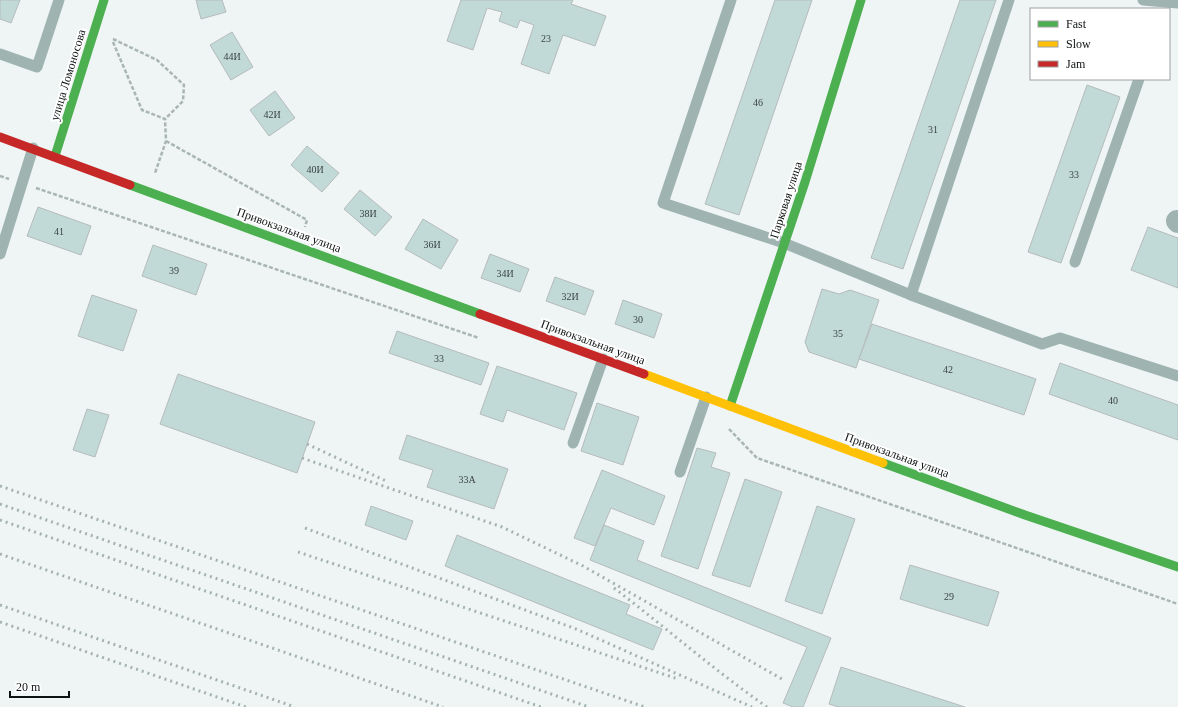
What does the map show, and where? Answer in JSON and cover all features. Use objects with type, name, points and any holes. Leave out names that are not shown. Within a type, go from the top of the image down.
[{"type":"street","name":"улица Ломоносова","points":[[55,156],[104,0]]},
{"type":"street","name":"Парковая улица","points":[[730,406],[784,243],[861,0]]},
{"type":"street","name":"Привокзальная улица","points":[[0,137],[706,396],[1025,515],[1178,567]]},
{"type":"lane","points":[[0,54],[36,66],[59,0]]},
{"type":"lane","points":[[731,0],[662,203],[784,243],[911,295],[1042,344],[1060,338],[1178,376]]},
{"type":"lane","points":[[911,295],[1009,0]]},
{"type":"lane","points":[[1143,0],[1165,6],[1178,3]]},
{"type":"lane","points":[[1075,262],[1139,80]]},
{"type":"lane","points":[[0,254],[33,148]]},
{"type":"lane","points":[[573,443],[603,359]]},
{"type":"lane","points":[[680,472],[706,396]]},
{"type":"path","points":[[94,33],[113,39],[157,60],[184,85],[183,101],[165,119],[166,140],[148,191]]},
{"type":"path","points":[[113,39],[142,110],[165,119]]},
{"type":"path","points":[[166,140],[308,220],[298,246]]},
{"type":"building","points":[[0,0],[20,0],[11,23],[0,19]]},
{"type":"building","points":[[196,0],[222,0],[226,12],[201,19]]},
{"type":"building","points":[[461,0],[573,0],[571,4],[606,16],[595,46],[563,35],[549,74],[521,64],[534,25],[520,20],[517,28],[499,21],[502,12],[487,8],[473,50],[447,41]]},
{"type":"building","points":[[775,0],[812,0],[739,215],[705,204]]},
{"type":"building","points":[[960,0],[996,0],[903,269],[871,258]]},
{"type":"building","points":[[232,32],[253,67],[231,80],[210,45]]},
{"type":"building","points":[[1087,85],[1120,97],[1061,263],[1028,252]]},
{"type":"building","points":[[275,91],[295,118],[269,136],[250,110]]},
{"type":"building","points":[[307,146],[339,173],[322,192],[291,165]]},
{"type":"building","points":[[360,190],[392,217],[375,236],[344,209]]},
{"type":"building","points":[[38,207],[91,226],[81,255],[27,236]]},
{"type":"building","points":[[423,219],[458,240],[441,269],[405,249]]},
{"type":"building","points":[[1148,227],[1178,238],[1178,288],[1131,270]]},
{"type":"building","points":[[153,245],[207,264],[196,295],[142,276]]},
{"type":"building","points":[[490,254],[529,269],[520,292],[481,278]]},
{"type":"building","points":[[555,277],[594,291],[585,315],[546,301]]},
{"type":"building","points":[[822,289],[839,294],[850,290],[879,300],[856,368],[809,352],[805,342]]},
{"type":"building","points":[[92,295],[137,310],[123,351],[78,336]]},
{"type":"building","points":[[623,300],[662,314],[654,338],[615,324]]},
{"type":"building","points":[[872,324],[1036,379],[1024,415],[859,359]]},
{"type":"building","points":[[397,331],[489,363],[481,385],[389,353]]},
{"type":"building","points":[[1060,363],[1178,405],[1178,440],[1049,394]]},
{"type":"building","points":[[497,366],[577,393],[564,430],[507,410],[503,422],[480,414]]},
{"type":"building","points":[[178,374],[315,422],[297,473],[160,424]]},
{"type":"building","points":[[597,403],[639,417],[623,465],[581,451]]},
{"type":"building","points":[[87,409],[109,415],[95,457],[73,450]]},
{"type":"building","points":[[407,435],[508,469],[494,509],[427,487],[433,470],[399,459]]},
{"type":"building","points":[[697,448],[716,453],[711,467],[730,473],[698,569],[661,556]]},
{"type":"building","points":[[602,470],[665,496],[654,525],[611,508],[595,546],[574,538]]},
{"type":"building","points":[[745,479],[782,492],[750,587],[712,575]]},
{"type":"building","points":[[371,506],[413,521],[406,540],[365,525]]},
{"type":"building","points":[[817,506],[855,519],[822,614],[785,601]]},
{"type":"building","points":[[604,525],[644,541],[637,560],[831,638],[803,707],[793,707],[783,703],[807,647],[590,560]]},
{"type":"building","points":[[457,535],[630,605],[626,614],[662,629],[653,650],[445,566]]},
{"type":"building","points":[[910,565],[999,592],[988,626],[900,599]]},
{"type":"building","points":[[841,667],[965,707],[839,707],[829,704]]},
{"type":"railway","points":[[307,444],[386,481]]},
{"type":"railway","points":[[302,458],[502,527],[583,566],[782,679]]},
{"type":"railway","points":[[0,486],[645,707]]},
{"type":"railway","points":[[0,504],[589,707]]},
{"type":"railway","points":[[0,520],[541,707]]},
{"type":"railway","points":[[305,528],[576,629],[752,707]]},
{"type":"railway","points":[[298,552],[678,679]]},
{"type":"railway","points":[[0,554],[443,707]]},
{"type":"railway","points":[[614,588],[767,707]]},
{"type":"railway","points":[[0,605],[295,707]]},
{"type":"railway","points":[[0,622],[246,707]]},
{"type":"traffic: fast","points":[[55,156],[104,0]]},
{"type":"traffic: fast","points":[[730,406],[805,182],[861,0]]},
{"type":"traffic: fast","points":[[130,185],[480,314]]},
{"type":"traffic: fast","points":[[883,463],[1025,515],[1178,567]]},
{"type":"traffic: slow","points":[[644,374],[883,463]]},
{"type":"traffic: jam","points":[[0,137],[130,185]]},
{"type":"traffic: jam","points":[[480,314],[644,374]]}]
